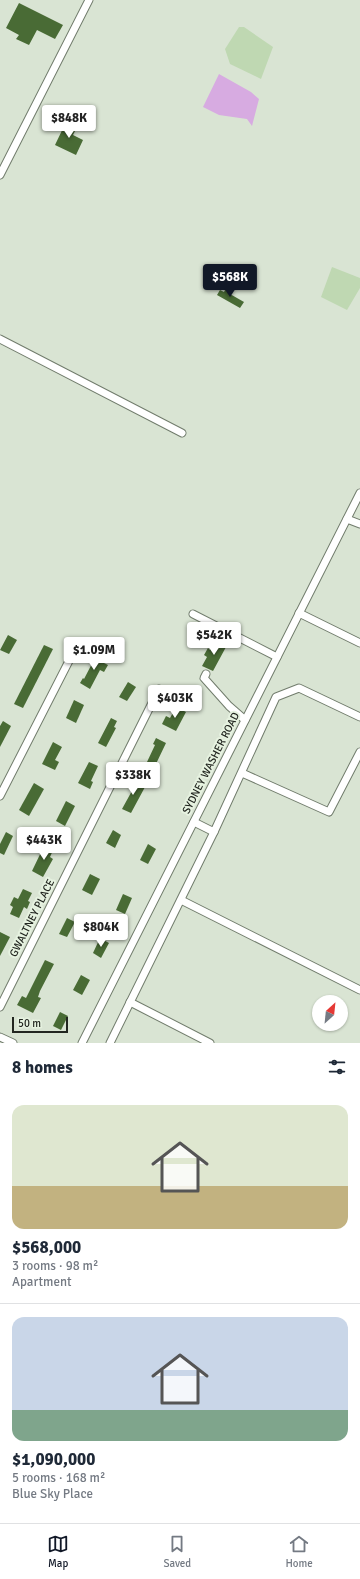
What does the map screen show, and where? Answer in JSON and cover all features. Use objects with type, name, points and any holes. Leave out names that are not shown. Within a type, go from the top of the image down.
[{"type":"street","points":[[0,176],[89,0]]},
{"type":"street","points":[[0,339],[182,433]]},
{"type":"street","name":"SYDNEY WASHER ROAD","points":[[82,1043],[360,493]]},
{"type":"street","points":[[347,519],[360,524]]},
{"type":"street","points":[[300,612],[360,643]]},
{"type":"street","points":[[192,614],[277,657]]},
{"type":"street","points":[[0,796],[70,659]]},
{"type":"street","points":[[206,674],[204,678],[229,706],[245,720]]},
{"type":"street","points":[[110,1043],[214,832],[276,697],[299,688],[360,717]]},
{"type":"street","name":"GWALTNEY PLACE","points":[[0,1007],[159,689]]},
{"type":"street","points":[[242,773],[329,812],[360,752]]},
{"type":"street","points":[[194,822],[214,832]]},
{"type":"street","points":[[181,900],[360,990]]},
{"type":"street","points":[[130,1002],[210,1043]]},
{"type":"street","points":[[0,1037],[13,1043]]},
{"type":"green space","points":[[239,27],[244,27],[273,47],[261,79],[230,64],[225,49]]},
{"type":"green space","points":[[332,267],[360,278],[360,288],[347,310],[321,297]]},
{"type":"shaded area","points":[[219,74],[251,92],[259,99],[252,126],[247,119],[219,115],[203,107]]},
{"type":"building","points":[[19,3],[63,25],[55,39],[37,30],[29,45],[16,39],[19,35],[6,28]]},
{"type":"building","points":[[66,122],[77,127],[73,135],[83,140],[76,155],[55,145]]},
{"type":"building","points":[[226,288],[232,291],[230,294],[244,302],[240,308],[217,295],[220,290],[224,292]]},
{"type":"building","points":[[8,635],[17,640],[9,654],[0,650]]},
{"type":"building","points":[[215,641],[226,647],[213,671],[202,666],[207,657],[204,655],[208,648],[210,650]]},
{"type":"building","points":[[44,645],[53,649],[23,708],[14,704]]},
{"type":"building","points":[[97,654],[106,659],[104,663],[108,665],[104,672],[100,670],[90,689],[80,683],[83,678],[84,679]]},
{"type":"building","points":[[128,682],[136,687],[127,701],[119,697]]},
{"type":"building","points":[[74,700],[84,705],[76,723],[66,718]]},
{"type":"building","points":[[176,707],[186,712],[176,731],[162,724],[166,716],[170,718]]},
{"type":"building","points":[[111,718],[117,721],[114,727],[116,728],[106,747],[98,743]]},
{"type":"building","points":[[3,721],[11,726],[0,747],[0,726]]},
{"type":"building","points":[[156,738],[166,743],[155,766],[147,762],[155,745],[153,744]]},
{"type":"building","points":[[53,742],[62,747],[55,760],[59,762],[55,770],[42,764]]},
{"type":"building","points":[[89,762],[98,766],[91,781],[93,782],[90,789],[78,783]]},
{"type":"building","points":[[131,780],[145,787],[131,813],[122,809],[133,789],[127,786]]},
{"type":"building","points":[[34,783],[44,789],[29,816],[19,810]]},
{"type":"building","points":[[66,801],[75,806],[65,826],[56,821]]},
{"type":"building","points":[[113,830],[121,835],[115,848],[106,843]]},
{"type":"building","points":[[6,832],[13,836],[4,855],[0,853],[0,844]]},
{"type":"building","points":[[45,844],[54,848],[50,857],[53,859],[43,877],[32,871]]},
{"type":"building","points":[[148,844],[156,849],[148,864],[140,860]]},
{"type":"building","points":[[90,874],[100,879],[92,895],[82,890]]},
{"type":"building","points":[[23,889],[32,893],[28,901],[30,902],[27,909],[24,907],[19,918],[10,914],[13,907],[10,905],[14,897],[18,899]]},
{"type":"building","points":[[123,894],[132,898],[125,914],[116,910]]},
{"type":"building","points":[[67,918],[75,922],[67,937],[59,934]]},
{"type":"building","points":[[0,932],[10,937],[0,956]]},
{"type":"building","points":[[100,938],[109,943],[101,958],[93,953]]},
{"type":"building","points":[[45,960],[54,964],[40,991],[38,997],[41,998],[33,1013],[17,1005],[22,996],[26,998]]},
{"type":"building","points":[[81,975],[90,980],[82,995],[73,990]]},
{"type":"building","points":[[60,1012],[68,1016],[61,1030],[53,1026]]}]
